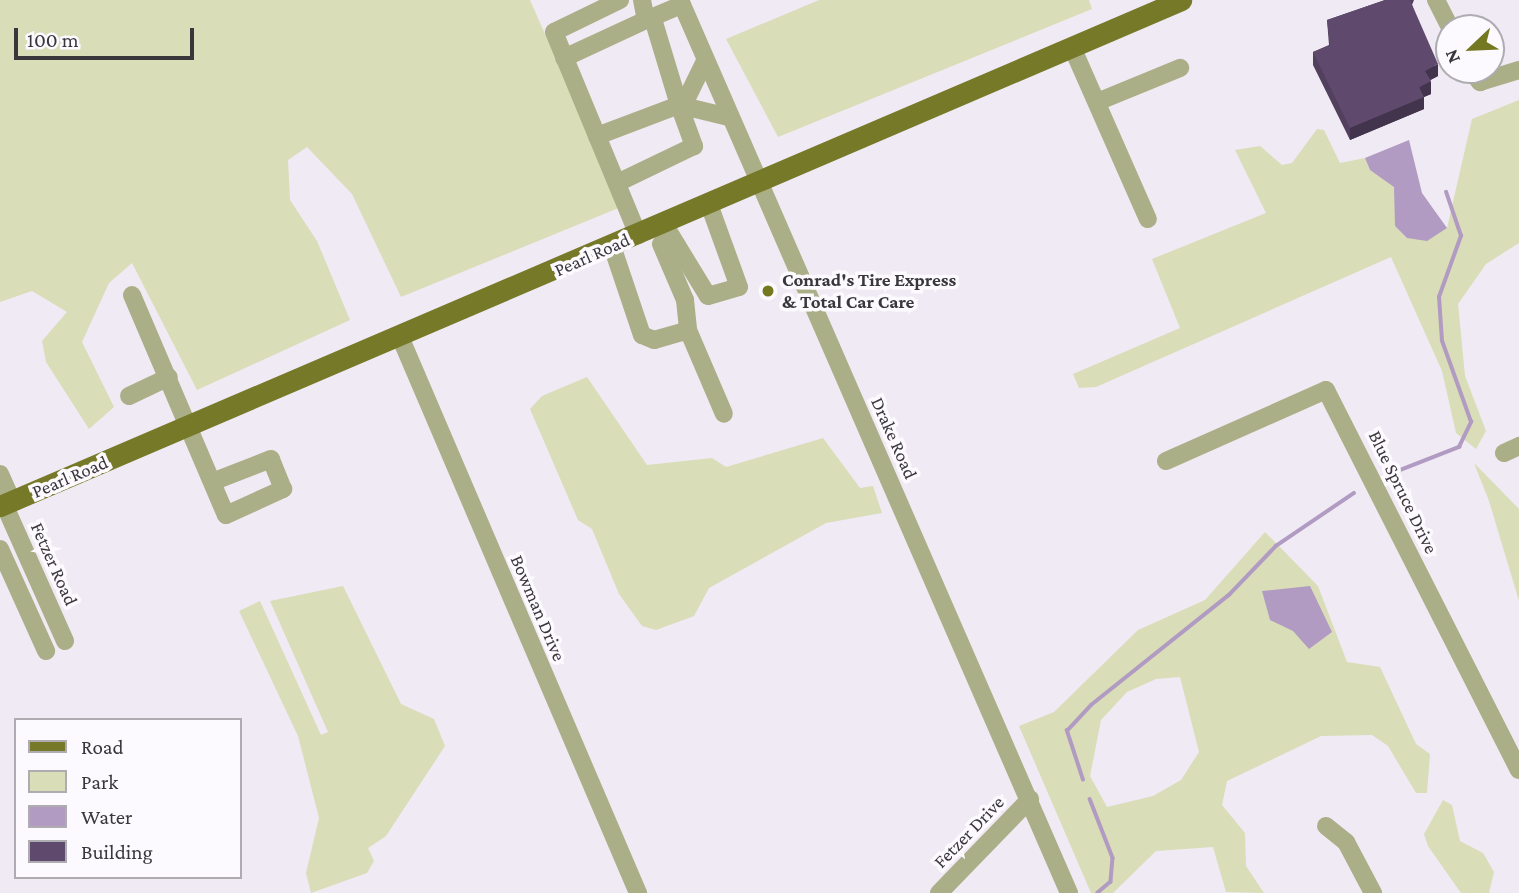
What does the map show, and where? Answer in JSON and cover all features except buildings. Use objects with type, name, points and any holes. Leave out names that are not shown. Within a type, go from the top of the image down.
[{"type":"main road","name":"Pearl Road","points":[[5,504],[401,339],[1181,0]]},
{"type":"street","points":[[620,0],[554,32],[617,183],[708,296],[739,287],[709,204]]},
{"type":"street","points":[[617,183],[694,146],[682,104],[642,0]]},
{"type":"street","points":[[564,58],[650,20],[681,3]]},
{"type":"street","name":"Drake Road","points":[[681,3],[1069,893]]},
{"type":"street","points":[[1072,47],[1148,219]]},
{"type":"street","points":[[682,104],[705,61]]},
{"type":"street","points":[[1097,103],[1180,68]]},
{"type":"street","points":[[597,136],[682,104],[729,117]]},
{"type":"street","points":[[652,229],[684,300],[688,330],[724,414]]},
{"type":"street","points":[[612,246],[642,335],[654,340],[688,330]]},
{"type":"street","points":[[132,295],[212,482]]},
{"type":"street","name":"Bowman Drive","points":[[401,339],[638,893]]},
{"type":"street","points":[[129,396],[169,377]]},
{"type":"street","name":"Blue Spruce Drive","points":[[1166,461],[1326,390],[1519,770]]},
{"type":"street","name":"Fetzer Road","points":[[0,474],[5,504],[65,641]]},
{"type":"street","points":[[0,549],[46,652]]},
{"type":"street","name":"Fetzer Drive","points":[[939,893],[1030,799]]},
{"type":"street","points":[[1326,826],[1346,842],[1373,893]]},
{"type":"green space","points":[[0,0],[530,0],[621,207],[401,297],[352,194],[307,147],[288,160],[290,200],[317,241],[350,320],[197,390],[132,263],[109,283],[82,342],[114,407],[89,429],[46,362],[42,341],[67,312],[32,291],[0,302]]},
{"type":"green space","points":[[819,0],[1089,0],[1092,9],[778,137],[726,39]]},
{"type":"green space","points":[[1519,100],[1519,243],[1486,264],[1458,304],[1465,376],[1486,431],[1476,449],[1456,433],[1442,371],[1391,257],[1096,387],[1079,388],[1073,374],[1180,328],[1152,259],[1266,213],[1235,150],[1260,146],[1282,165],[1292,163],[1317,129],[1324,130],[1340,163],[1365,158],[1370,170],[1393,185],[1399,202],[1395,226],[1407,238],[1447,228],[1472,119]]},
{"type":"green space","points":[[587,377],[647,465],[712,458],[726,467],[823,438],[860,488],[873,486],[882,513],[826,523],[709,588],[694,616],[656,630],[642,626],[619,594],[592,529],[578,520],[530,409],[542,396]]},
{"type":"green space","points":[[1474,463],[1519,509],[1519,601],[1489,501]]},
{"type":"green space","points":[[1265,532],[1318,586],[1347,662],[1380,667],[1416,744],[1430,754],[1427,793],[1416,793],[1388,746],[1372,735],[1321,736],[1227,781],[1222,805],[1245,833],[1246,866],[1264,893],[1226,892],[1213,847],[1156,851],[1113,893],[1091,893],[1019,726],[1054,712],[1138,630],[1205,600]],"holes":[[[1180,677],[1199,752],[1181,780],[1153,796],[1107,807],[1090,776],[1101,720],[1127,692],[1156,679]]]},
{"type":"green space","points":[[343,586],[401,704],[434,719],[445,746],[386,836],[368,848],[374,861],[367,873],[311,893],[306,873],[319,818],[298,736],[239,611],[260,601],[321,735],[328,732],[270,601]]},
{"type":"green space","points":[[1443,800],[1452,805],[1460,841],[1483,853],[1494,872],[1489,893],[1461,893],[1428,846],[1424,834]]},
{"type":"water","points":[[1409,140],[1422,193],[1447,228],[1427,241],[1407,238],[1395,226],[1394,187],[1370,170],[1365,158]]},
{"type":"water","points":[[1310,586],[1332,632],[1309,649],[1293,631],[1270,620],[1262,591]]},
{"type":"waterway","points":[[1398,471],[1459,447],[1471,422],[1442,341],[1439,297],[1461,236],[1446,192]]},
{"type":"waterway","points":[[1083,780],[1067,731],[1091,705],[1229,595],[1276,546],[1354,493]]},
{"type":"waterway","points":[[1090,799],[1113,858],[1111,882],[1098,893]]},
{"type":"place","name":"Conrad's Tire Express & Total Car Care","points":[[768,291]]}]
